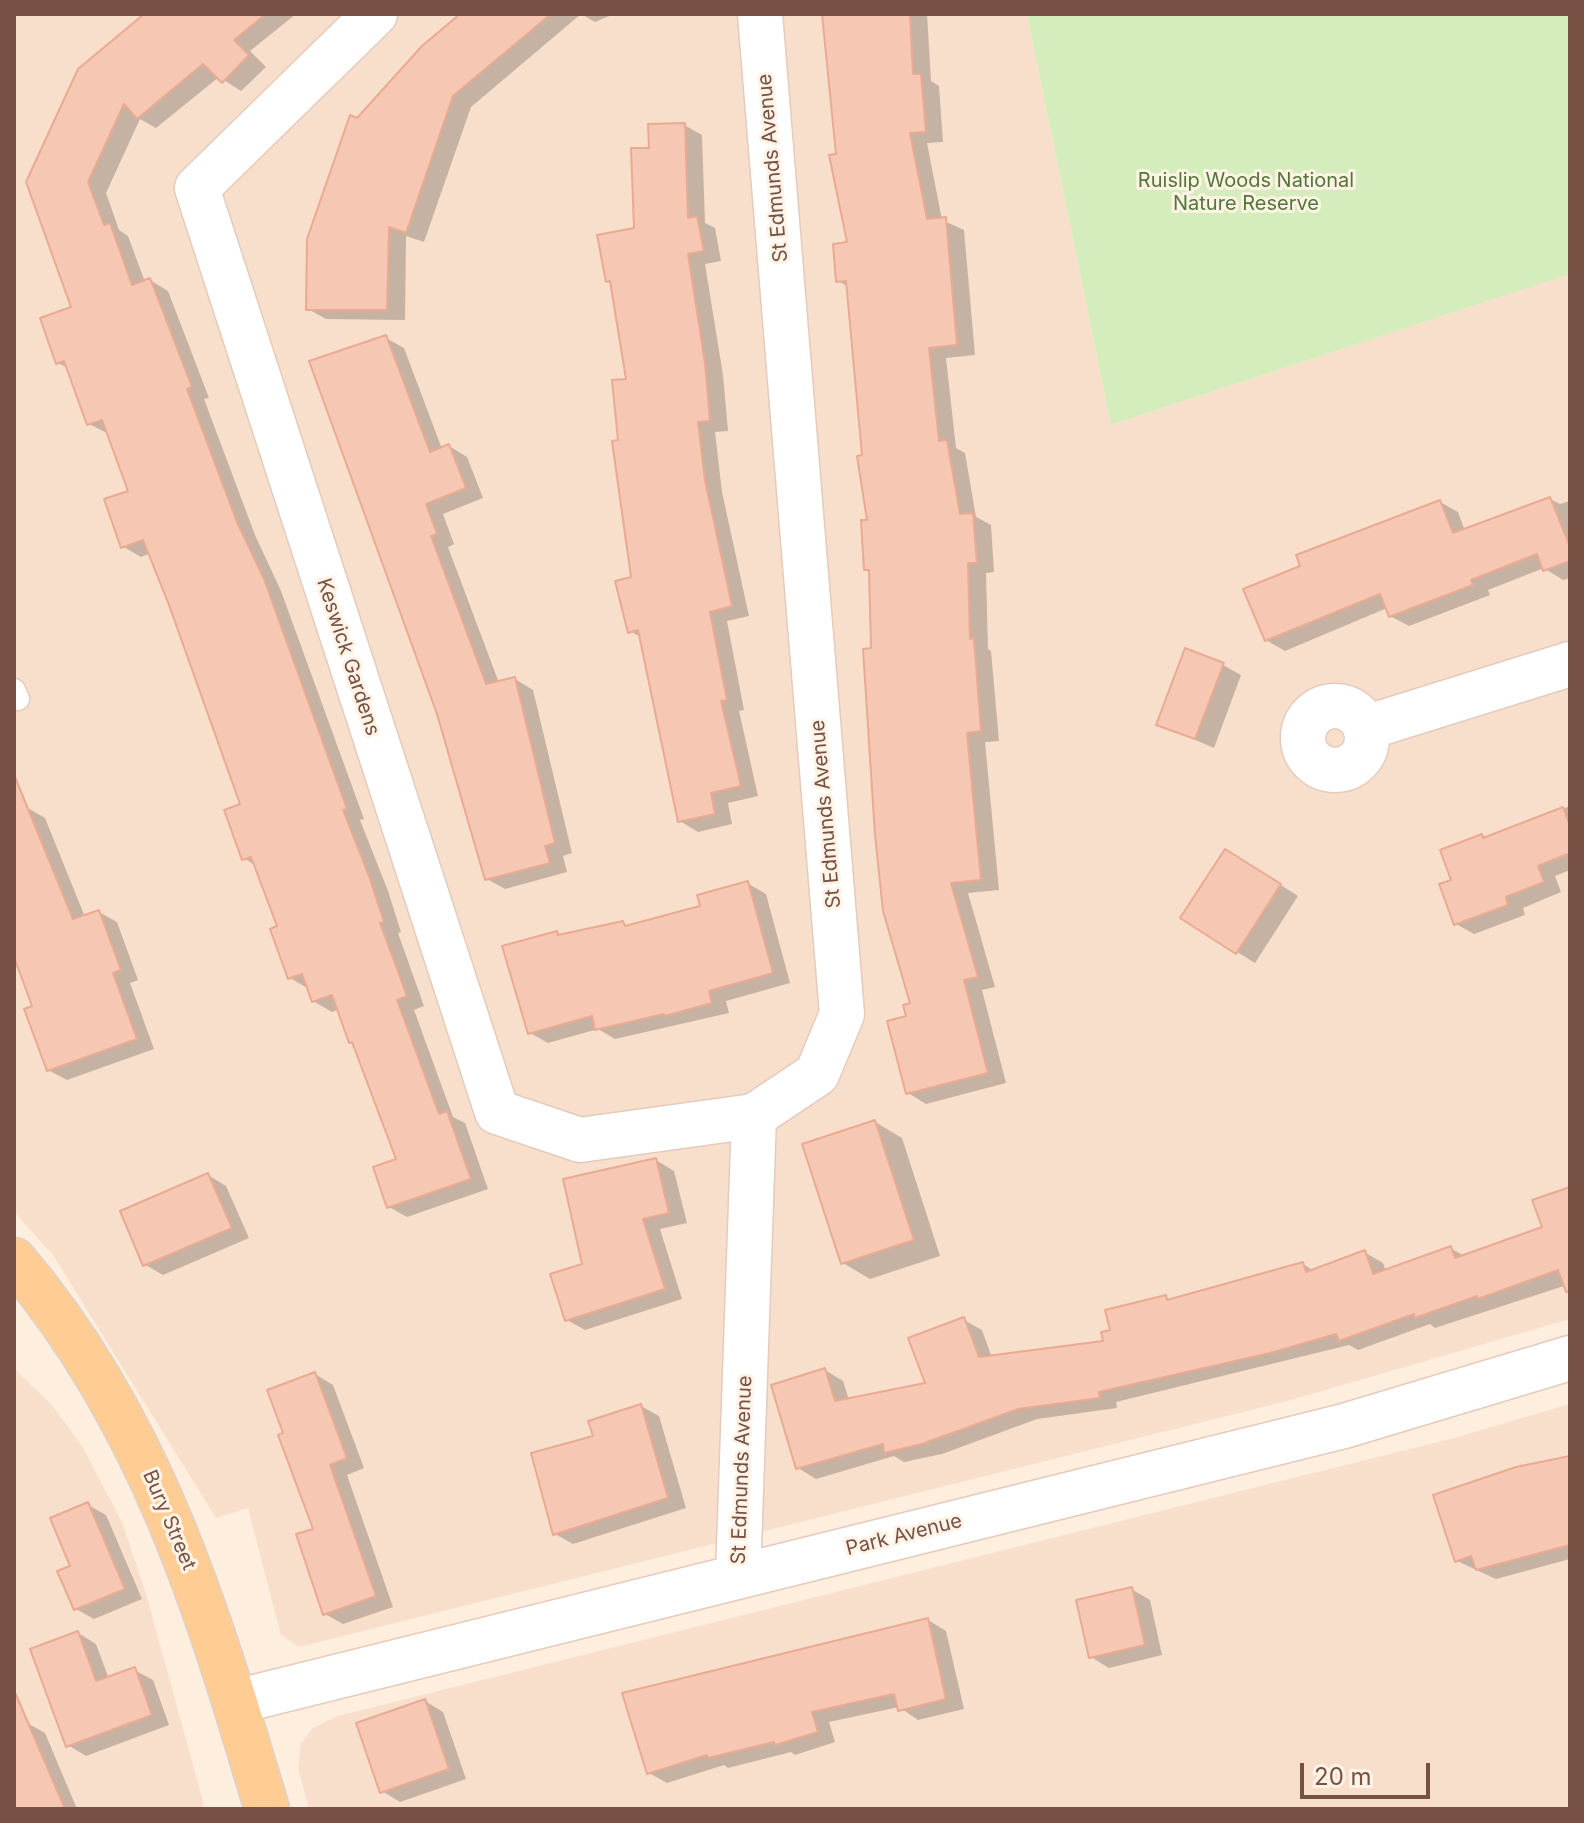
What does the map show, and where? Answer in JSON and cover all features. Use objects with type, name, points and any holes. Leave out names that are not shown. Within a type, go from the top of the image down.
[{"type":"main road","name":"Bury Street","points":[[21,1280],[124,1416],[188,1560],[267,1809]]},
{"type":"street","name":"Keswick Gardens","points":[[375,14],[197,188],[497,1112],[580,1140],[754,1116]]},
{"type":"street","name":"St Edmunds Avenue","points":[[738,1576],[754,1116],[817,1074],[842,1014],[760,14]]},
{"type":"street","points":[[1365,728],[1570,664]]},
{"type":"street","name":"Park Avenue","points":[[235,1702],[1344,1426],[1570,1358]]},
{"type":"shaded area","points":[[14,14],[1027,14],[1111,425],[1570,274],[1570,1319],[1291,1400],[299,1647],[281,1635],[248,1508],[216,1518],[53,1255],[14,1212]]},
{"type":"shaded area","points":[[14,1368],[52,1405],[82,1446],[122,1522],[145,1590],[205,1809],[14,1809]]},
{"type":"shaded area","points":[[1570,1404],[1570,1809],[309,1809],[298,1768],[301,1743],[313,1728],[338,1716],[1454,1438]]},
{"type":"green space","name":"Ruislip Woods National Nature Reserve","points":[[1027,14],[1570,14],[1570,274],[1111,425]]},
{"type":"building","points":[[144,14],[266,14],[234,40],[249,55],[222,83],[203,64],[137,119],[124,104],[88,182],[104,225],[110,223],[132,285],[150,278],[192,387],[187,389],[237,522],[264,579],[347,809],[343,810],[370,879],[384,922],[380,923],[407,996],[397,1000],[439,1114],[447,1111],[471,1179],[387,1208],[373,1167],[396,1159],[352,1042],[349,1043],[332,995],[312,1002],[302,974],[288,979],[270,929],[277,926],[251,857],[242,860],[224,810],[240,804],[169,605],[143,540],[121,548],[104,499],[128,491],[102,420],[87,425],[64,361],[56,364],[40,318],[71,307],[26,182],[78,69]]},
{"type":"building","points":[[460,14],[551,14],[453,96],[406,233],[389,227],[387,310],[306,310],[307,239],[350,115],[357,118],[422,46]]},
{"type":"building","points":[[822,14],[910,14],[913,74],[921,74],[926,132],[910,133],[927,219],[946,217],[957,345],[929,348],[939,441],[947,440],[960,514],[973,513],[977,563],[968,563],[970,639],[974,638],[981,731],[967,733],[981,880],[951,883],[978,977],[964,980],[988,1073],[906,1094],[887,1021],[906,1016],[903,1005],[910,1003],[883,911],[875,835],[863,649],[871,648],[869,570],[864,570],[861,520],[867,520],[857,456],[862,455],[846,281],[836,282],[833,244],[847,242],[829,155],[836,154]]},
{"type":"building","points":[[685,123],[688,218],[697,216],[704,251],[688,254],[705,363],[710,421],[698,422],[705,480],[732,606],[710,612],[727,700],[721,701],[741,786],[711,793],[715,814],[678,822],[638,630],[628,633],[615,581],[631,577],[612,441],[618,440],[612,380],[626,379],[610,281],[606,282],[597,235],[634,228],[631,148],[649,148],[648,124]]},
{"type":"building","points":[[386,335],[430,452],[449,444],[466,488],[426,504],[437,534],[431,536],[486,684],[515,677],[555,843],[545,846],[550,863],[485,880],[437,714],[309,361]]},
{"type":"building","points":[[1550,497],[1570,547],[1570,561],[1543,571],[1537,554],[1471,580],[1473,585],[1389,617],[1380,594],[1265,641],[1243,589],[1300,566],[1296,555],[1440,500],[1453,533]]},
{"type":"building","points":[[1185,648],[1224,663],[1195,739],[1156,725]]},
{"type":"building","points":[[15,777],[73,919],[99,910],[121,970],[113,973],[137,1039],[47,1071],[24,1009],[32,1006],[14,957]]},
{"type":"building","points":[[1563,807],[1570,826],[1570,853],[1538,866],[1544,882],[1506,897],[1508,905],[1454,925],[1439,884],[1451,880],[1440,850],[1482,834],[1483,838]]},
{"type":"building","points":[[1225,849],[1281,884],[1236,954],[1180,918]]},
{"type":"building","points":[[748,881],[773,973],[709,991],[712,1003],[665,1016],[595,1030],[592,1016],[528,1034],[502,946],[557,931],[558,935],[623,921],[625,926],[700,906],[697,895]]},
{"type":"building","points":[[875,1120],[914,1240],[841,1264],[802,1144]]},
{"type":"building","points":[[656,1158],[669,1213],[643,1219],[665,1289],[565,1321],[550,1274],[582,1264],[563,1179]]},
{"type":"building","points":[[208,1173],[232,1228],[143,1266],[120,1211]]},
{"type":"building","points":[[1570,1187],[1570,1291],[1566,1292],[1558,1270],[1478,1299],[1477,1296],[1415,1318],[1414,1314],[1339,1341],[1336,1334],[1270,1353],[1099,1392],[1100,1398],[1018,1409],[922,1444],[884,1453],[883,1444],[796,1469],[771,1385],[825,1368],[835,1401],[925,1383],[908,1338],[964,1317],[979,1357],[1103,1341],[1101,1332],[1110,1330],[1105,1310],[1166,1295],[1167,1300],[1303,1262],[1306,1272],[1365,1250],[1373,1274],[1451,1246],[1455,1258],[1542,1227],[1532,1200]]},
{"type":"building","points":[[315,1372],[347,1458],[330,1465],[376,1596],[323,1615],[296,1534],[313,1529],[278,1435],[283,1433],[267,1390]]},
{"type":"building","points":[[641,1404],[668,1498],[553,1535],[531,1453],[593,1436],[588,1421]]},
{"type":"building","points":[[1570,1456],[1570,1545],[1476,1570],[1471,1556],[1455,1562],[1433,1495],[1516,1467]]},
{"type":"building","points":[[88,1502],[125,1589],[74,1610],[57,1571],[70,1566],[50,1518]]},
{"type":"building","points":[[1132,1587],[1145,1645],[1089,1658],[1076,1600]]},
{"type":"building","points":[[928,1618],[946,1699],[898,1711],[894,1694],[812,1712],[818,1732],[775,1745],[774,1742],[708,1758],[707,1755],[647,1774],[622,1693]]},
{"type":"building","points":[[78,1631],[96,1681],[135,1667],[152,1715],[66,1747],[30,1649]]},
{"type":"building","points":[[14,1690],[65,1809],[14,1809]]},
{"type":"building","points":[[425,1699],[449,1769],[380,1793],[356,1723]]}]
